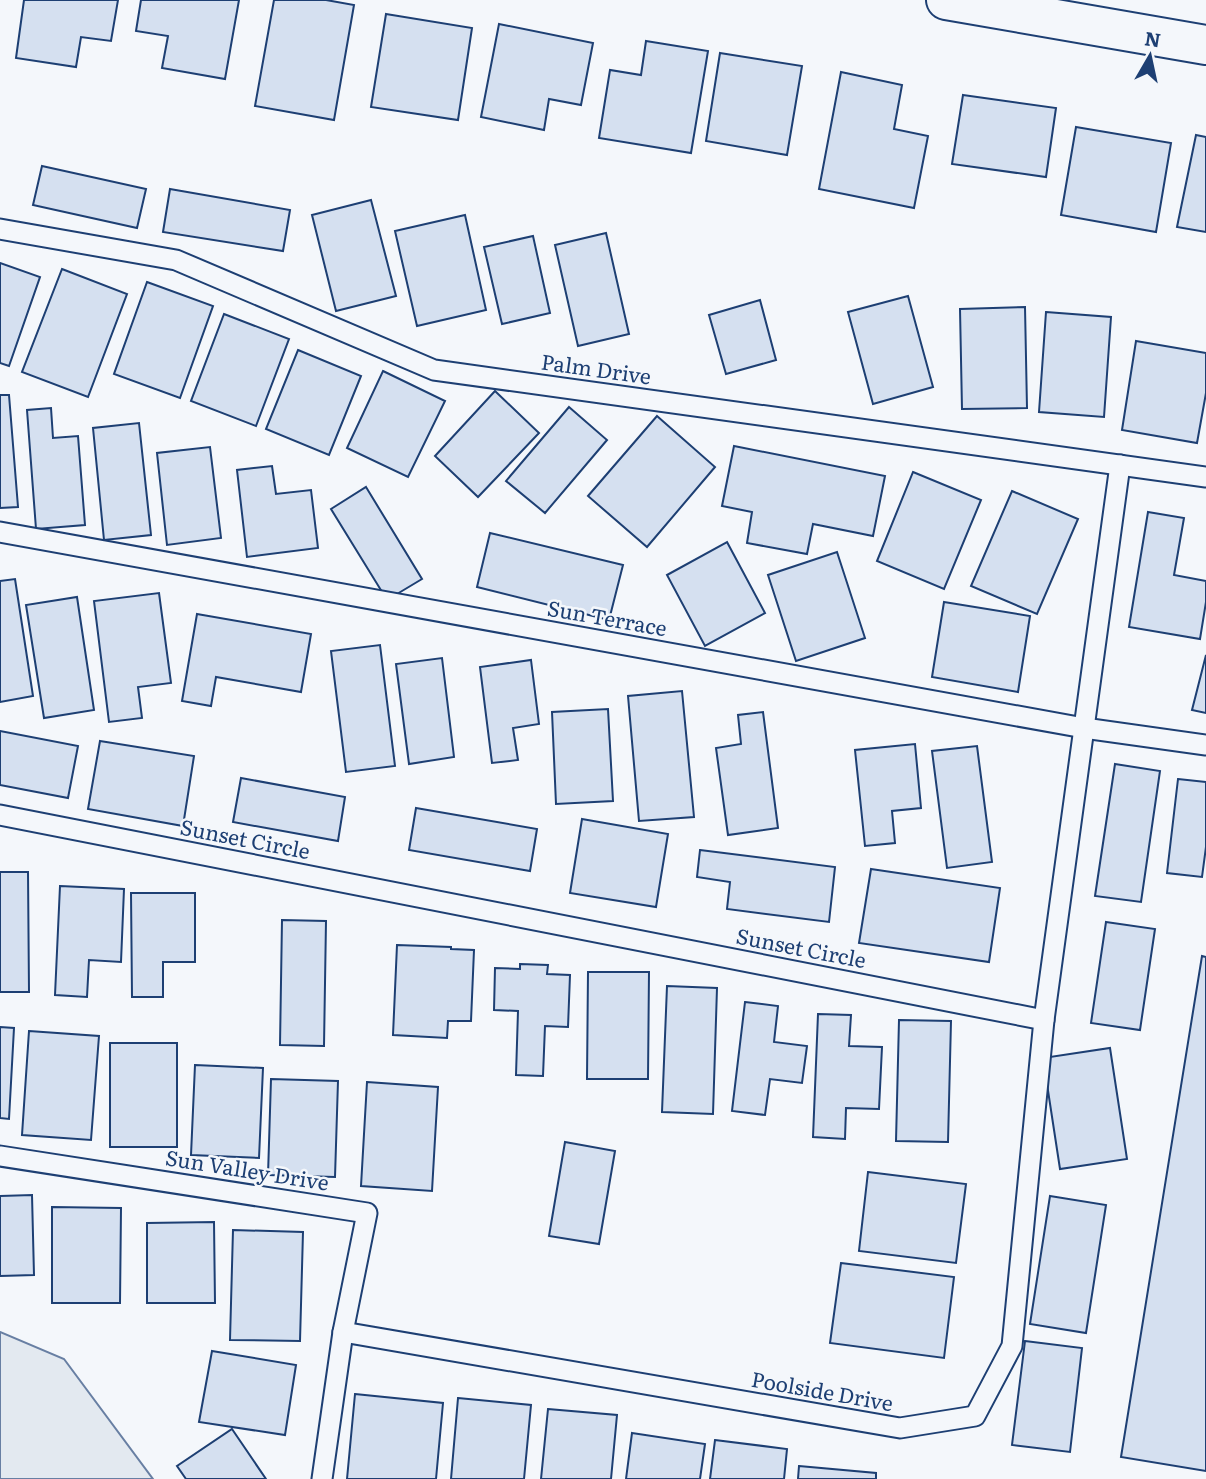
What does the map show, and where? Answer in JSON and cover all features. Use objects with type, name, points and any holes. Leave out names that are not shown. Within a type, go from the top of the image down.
[{"type":"street","points":[[946,0],[1206,45]]},
{"type":"lane","name":"Palm Drive","points":[[0,229],[176,260],[434,370],[1206,477]]},
{"type":"lane","points":[[1044,1020],[1120,465]]},
{"type":"lane","name":"Sun Terrace","points":[[0,532],[1084,728],[1206,745]]},
{"type":"lane","name":"Sunset Circle","points":[[0,815],[1044,1020]]},
{"type":"lane","name":"Poolside Drive","points":[[343,1332],[900,1428],[975,1416],[1012,1346],[1044,1020]]},
{"type":"lane","name":"Sun Valley Drive","points":[[0,1156],[367,1213],[343,1332]]},
{"type":"lane","points":[[322,1479],[343,1332]]},
{"type":"shaded area","points":[[0,1332],[64,1359],[153,1479],[0,1479]]},
{"type":"building","points":[[24,0],[118,0],[111,41],[81,37],[76,67],[16,58]]},
{"type":"building","points":[[141,0],[239,0],[225,79],[162,68],[168,36],[136,31]]},
{"type":"building","points":[[274,0],[326,0],[354,5],[334,120],[255,106]]},
{"type":"building","points":[[386,14],[472,28],[458,120],[371,107]]},
{"type":"building","points":[[499,24],[593,43],[581,105],[549,99],[544,130],[481,117]]},
{"type":"building","points":[[646,41],[708,51],[691,153],[599,138],[610,70],[641,75]]},
{"type":"building","points":[[720,53],[802,66],[787,155],[706,141]]},
{"type":"building","points":[[841,72],[902,85],[894,129],[928,136],[914,208],[819,189]]},
{"type":"building","points":[[963,95],[1056,108],[1046,177],[952,164]]},
{"type":"building","points":[[1076,127],[1171,143],[1156,232],[1061,215]]},
{"type":"building","points":[[1196,135],[1206,137],[1206,232],[1177,227]]},
{"type":"building","points":[[42,166],[146,189],[137,228],[33,205]]},
{"type":"building","points":[[170,189],[290,210],[283,251],[163,232]]},
{"type":"building","points":[[371,200],[396,296],[336,311],[312,215]]},
{"type":"building","points":[[465,215],[486,310],[417,326],[395,231]]},
{"type":"building","points":[[606,233],[629,334],[578,346],[555,245]]},
{"type":"building","points":[[533,236],[550,313],[502,324],[484,247]]},
{"type":"building","points":[[0,263],[40,277],[9,366],[0,363]]},
{"type":"building","points":[[62,269],[127,294],[88,397],[22,372]]},
{"type":"building","points":[[147,282],[213,306],[180,398],[114,374]]},
{"type":"building","points":[[908,296],[933,387],[873,404],[848,312]]},
{"type":"building","points":[[760,300],[776,360],[726,374],[709,315]]},
{"type":"building","points":[[1025,307],[1027,408],[962,409],[960,309]]},
{"type":"building","points":[[1046,312],[1111,317],[1104,417],[1039,412]]},
{"type":"building","points":[[224,314],[289,339],[256,426],[191,401]]},
{"type":"building","points":[[1136,341],[1206,353],[1206,393],[1197,443],[1122,430]]},
{"type":"building","points":[[298,350],[361,376],[329,455],[266,429]]},
{"type":"building","points":[[383,371],[445,401],[408,477],[347,448]]},
{"type":"building","points":[[495,391],[539,433],[478,497],[435,456]]},
{"type":"building","points":[[0,395],[9,395],[18,507],[0,508]]},
{"type":"building","points":[[569,407],[607,440],[545,513],[506,481]]},
{"type":"building","points":[[51,408],[53,438],[78,436],[85,525],[36,529],[27,410]]},
{"type":"building","points":[[657,416],[715,467],[647,547],[588,496]]},
{"type":"building","points":[[139,423],[151,535],[104,540],[93,428]]},
{"type":"building","points":[[734,446],[885,476],[873,536],[813,524],[807,554],[747,543],[752,512],[722,506]]},
{"type":"building","points":[[210,447],[221,538],[167,545],[157,453]]},
{"type":"building","points":[[272,466],[276,494],[311,490],[318,548],[247,557],[237,470]]},
{"type":"building","points":[[913,472],[981,500],[944,589],[877,561]]},
{"type":"building","points":[[366,487],[422,579],[387,600],[331,509]]},
{"type":"building","points":[[1012,491],[1078,519],[1037,614],[971,586]]},
{"type":"building","points":[[1148,512],[1184,518],[1174,575],[1206,581],[1206,602],[1200,639],[1129,627]]},
{"type":"building","points":[[490,533],[623,565],[609,620],[477,587]]},
{"type":"building","points":[[727,542],[765,613],[705,646],[667,575]]},
{"type":"building","points":[[837,552],[865,638],[796,661],[768,575]]},
{"type":"building","points":[[15,579],[33,696],[0,702],[0,581]]},
{"type":"building","points":[[159,593],[171,683],[138,687],[142,718],[109,722],[94,601]]},
{"type":"building","points":[[77,597],[94,710],[44,718],[26,605]]},
{"type":"building","points":[[944,602],[1030,616],[1018,692],[932,677]]},
{"type":"building","points":[[197,614],[311,634],[301,692],[216,677],[211,706],[182,701]]},
{"type":"building","points":[[380,645],[395,766],[346,772],[331,651]]},
{"type":"building","points":[[1206,655],[1206,713],[1192,710]]},
{"type":"building","points":[[442,658],[454,757],[409,764],[396,664]]},
{"type":"building","points":[[531,660],[539,724],[513,728],[518,760],[492,763],[480,667]]},
{"type":"building","points":[[682,691],[694,817],[639,821],[628,696]]},
{"type":"building","points":[[608,709],[613,801],[556,804],[552,712]]},
{"type":"building","points":[[763,712],[778,828],[728,835],[716,748],[741,744],[738,715]]},
{"type":"building","points":[[0,731],[78,746],[68,798],[0,785]]},
{"type":"building","points":[[100,741],[194,756],[183,826],[88,809]]},
{"type":"building","points":[[915,744],[921,808],[892,811],[895,843],[865,846],[855,750]]},
{"type":"building","points":[[977,746],[992,862],[947,868],[932,751]]},
{"type":"building","points":[[1115,764],[1160,771],[1141,902],[1095,896]]},
{"type":"building","points":[[241,778],[345,797],[338,841],[233,822]]},
{"type":"building","points":[[1178,779],[1206,782],[1206,847],[1202,877],[1167,873]]},
{"type":"building","points":[[416,808],[537,829],[530,871],[409,850]]},
{"type":"building","points":[[582,819],[668,834],[656,907],[570,893]]},
{"type":"building","points":[[700,850],[835,867],[829,922],[727,909],[730,882],[697,877]]},
{"type":"building","points":[[871,869],[1000,888],[989,962],[859,943]]},
{"type":"building","points":[[0,872],[28,872],[29,992],[0,992]]},
{"type":"building","points":[[60,886],[124,889],[121,962],[89,960],[87,997],[55,995]]},
{"type":"building","points":[[131,893],[195,893],[195,962],[163,962],[163,997],[132,997]]},
{"type":"building","points":[[282,920],[326,921],[324,1046],[280,1045]]},
{"type":"building","points":[[1106,922],[1155,929],[1140,1030],[1091,1023]]},
{"type":"building","points":[[397,945],[474,950],[471,1021],[448,1021],[447,1038],[393,1035]]},
{"type":"building","points":[[1202,956],[1206,957],[1206,1471],[1121,1457]]},
{"type":"building","points":[[520,964],[548,965],[547,974],[570,975],[568,1027],[545,1026],[543,1076],[516,1075],[518,1011],[494,1010],[495,968],[520,969]]},
{"type":"building","points":[[588,972],[649,972],[648,1079],[587,1079]]},
{"type":"building","points":[[667,986],[717,988],[713,1114],[662,1112]]},
{"type":"building","points":[[745,1002],[778,1006],[774,1042],[807,1046],[802,1083],[770,1079],[765,1115],[732,1111]]},
{"type":"building","points":[[818,1014],[851,1015],[849,1046],[882,1047],[879,1109],[846,1108],[845,1139],[813,1137]]},
{"type":"building","points":[[899,1020],[951,1021],[948,1142],[896,1141]]},
{"type":"building","points":[[0,1027],[14,1028],[9,1119],[0,1118]]},
{"type":"building","points":[[29,1031],[99,1036],[91,1140],[22,1135]]},
{"type":"building","points":[[110,1043],[177,1043],[177,1147],[110,1147]]},
{"type":"building","points":[[1110,1048],[1127,1159],[1060,1169],[1043,1058]]},
{"type":"building","points":[[195,1065],[263,1068],[259,1158],[191,1155]]},
{"type":"building","points":[[271,1079],[338,1081],[335,1177],[268,1175]]},
{"type":"building","points":[[367,1082],[438,1087],[432,1191],[361,1186]]},
{"type":"building","points":[[565,1142],[615,1151],[599,1244],[549,1236]]},
{"type":"building","points":[[868,1172],[966,1184],[956,1263],[859,1251]]},
{"type":"building","points":[[32,1195],[34,1275],[0,1276],[0,1196]]},
{"type":"building","points":[[1050,1196],[1106,1205],[1086,1333],[1030,1324]]},
{"type":"building","points":[[52,1207],[121,1208],[120,1303],[52,1303]]},
{"type":"building","points":[[214,1222],[215,1303],[147,1303],[147,1223]]},
{"type":"building","points":[[233,1230],[303,1232],[300,1341],[230,1340]]},
{"type":"building","points":[[841,1263],[954,1277],[944,1358],[830,1343]]},
{"type":"building","points":[[1025,1341],[1082,1348],[1070,1452],[1012,1445]]},
{"type":"building","points":[[212,1351],[296,1365],[285,1435],[199,1422]]},
{"type":"building","points":[[355,1394],[443,1403],[436,1479],[347,1479]]},
{"type":"building","points":[[458,1398],[531,1405],[524,1479],[451,1479]]},
{"type":"building","points":[[548,1409],[617,1415],[611,1479],[541,1479]]},
{"type":"building","points":[[232,1429],[266,1479],[186,1479],[177,1466]]},
{"type":"building","points":[[632,1433],[705,1444],[700,1479],[626,1479]]},
{"type":"building","points":[[715,1440],[787,1449],[784,1479],[710,1479]]},
{"type":"building","points":[[799,1466],[876,1473],[876,1479],[798,1479]]}]
